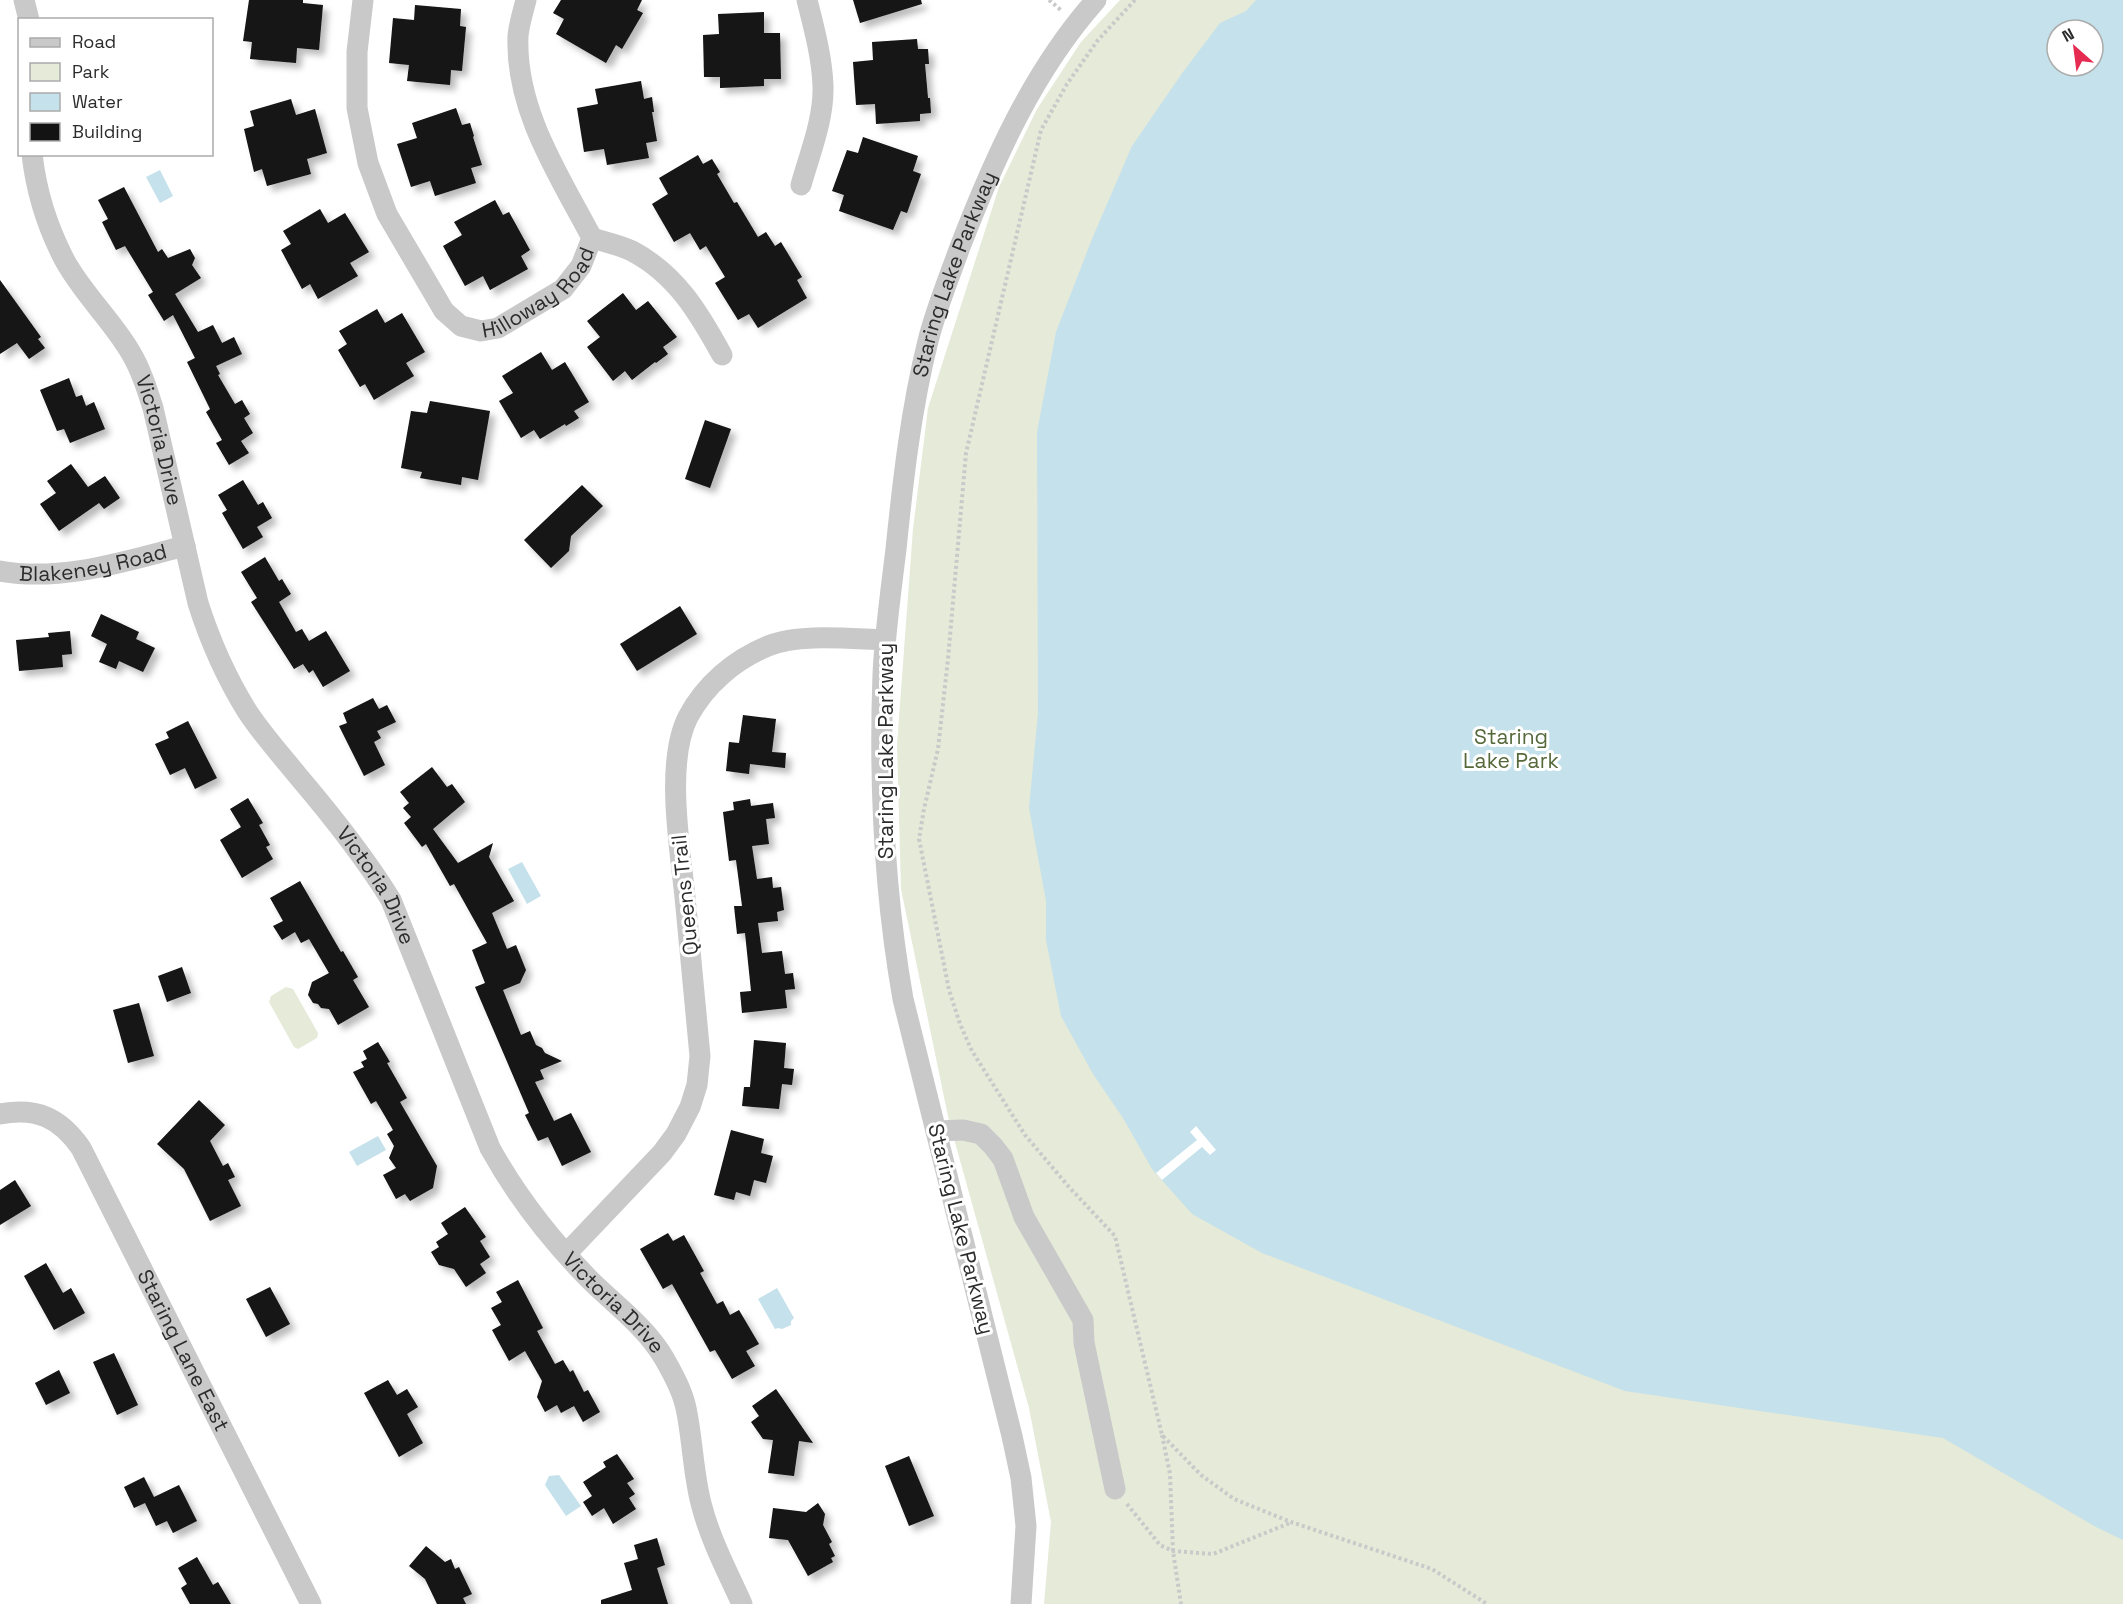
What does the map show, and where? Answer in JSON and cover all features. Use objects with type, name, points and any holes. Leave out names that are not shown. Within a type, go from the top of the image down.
[{"type":"street","points":[[24,0],[28,18]]},
{"type":"street","name":"Hilloway Road","points":[[363,0],[357,52],[357,108],[369,163],[387,214],[444,311],[461,326],[481,331],[498,328],[562,289],[581,266],[592,238],[530,116],[521,78],[518,36],[526,0]]},
{"type":"street","points":[[801,185],[818,125],[823,88],[819,53],[807,0]]},
{"type":"street","name":"Staring Lake Parkway","points":[[1021,1604],[1026,1526],[1021,1478],[903,999],[892,932],[885,867],[881,767],[885,640],[902,490],[914,407],[928,340],[962,242],[1008,133],[1058,51],[1093,1]]},
{"type":"street","name":"Victoria Drive","points":[[32,156],[45,212],[65,260],[131,352],[145,382],[205,624],[222,666],[248,711],[371,866],[391,900],[490,1148],[517,1193],[537,1222],[640,1328],[662,1354],[676,1380],[686,1406],[702,1507],[717,1549],[742,1604]]},
{"type":"street","points":[[592,238],[630,250],[655,266],[678,286],[698,311],[722,355]]},
{"type":"street","name":"Blakeney Road","points":[[0,571],[21,574],[60,574],[185,546]]},
{"type":"street","name":"Queens Trail","points":[[566,1254],[662,1153],[676,1134],[690,1107],[696,1085],[700,1056],[676,803],[676,758],[687,718],[708,686],[734,664],[769,645],[804,638],[885,640]]},
{"type":"street","name":"Staring Lane East","points":[[0,1114],[15,1111],[38,1113],[56,1120],[81,1148],[311,1604]]},
{"type":"street","points":[[936,1131],[963,1130],[981,1134],[1003,1159],[1024,1217],[1083,1320],[1084,1342],[1115,1489]]},
{"type":"path","points":[[1135,0],[1098,40],[1067,84],[1041,130],[966,453],[938,748],[919,839],[949,990],[972,1051],[1024,1136],[1115,1236],[1170,1474],[1173,1551],[1180,1604]]},
{"type":"path","points":[[1161,1435],[1201,1475],[1234,1498],[1291,1522],[1432,1569],[1487,1604]]},
{"type":"path","points":[[1115,1489],[1160,1545],[1173,1551],[1213,1554],[1291,1522]]},
{"type":"green space","name":"Staring Lake Park","points":[[1120,0],[2123,0],[2123,1604],[1044,1604],[1051,1522],[1029,1408],[949,1121],[901,889],[897,744],[913,529],[928,408],[999,187],[1037,109],[1081,42]]},
{"type":"green space","points":[[286,987],[293,989],[318,1033],[317,1038],[298,1049],[294,1047],[269,1002],[271,996]]},
{"type":"water","name":"Staring Lake Park","points":[[1256,0],[2123,0],[2123,1540],[2096,1527],[1943,1438],[1625,1391],[1262,1253],[1192,1214],[1152,1169],[1123,1118],[1093,1074],[1061,1016],[1046,940],[1046,901],[1029,808],[1038,713],[1037,432],[1056,332],[1092,239],[1132,146],[1220,23],[1246,11]]},
{"type":"water","points":[[160,170],[173,196],[160,203],[146,177]]},
{"type":"water","points":[[522,862],[541,896],[527,904],[508,869]]},
{"type":"water","points":[[378,1136],[386,1150],[357,1166],[349,1152]]},
{"type":"water","points":[[777,1288],[794,1318],[791,1325],[782,1329],[775,1329],[758,1299]]},
{"type":"water","points":[[559,1475],[581,1506],[566,1516],[545,1485],[549,1476]]},
{"type":"pier","points":[[1196,1126],[1216,1150],[1210,1155],[1202,1147],[1162,1180],[1156,1173],[1197,1140],[1190,1132]]},
{"type":"building","points":[[249,0],[303,0],[303,3],[323,5],[319,50],[297,48],[296,63],[250,59],[252,42],[243,41]]},
{"type":"building","points":[[561,0],[642,0],[637,10],[643,13],[622,49],[616,45],[606,63],[556,34],[564,19],[553,13]]},
{"type":"building","points":[[853,0],[921,0],[922,4],[860,23]]},
{"type":"building","points":[[415,5],[461,9],[460,26],[466,27],[462,71],[451,70],[450,85],[407,81],[409,65],[389,63],[393,18],[414,20]]},
{"type":"building","points":[[764,12],[764,33],[780,33],[781,79],[764,79],[764,86],[720,88],[720,77],[704,77],[703,35],[719,34],[718,14]]},
{"type":"building","points":[[917,39],[918,49],[928,49],[929,64],[925,64],[931,113],[920,114],[920,121],[876,124],[875,104],[856,105],[853,62],[873,60],[872,42]]},
{"type":"building","points":[[641,81],[644,99],[652,97],[654,112],[652,112],[657,141],[646,143],[649,158],[607,165],[604,149],[584,152],[577,108],[598,104],[595,89]]},
{"type":"building","points":[[291,99],[296,115],[315,109],[327,153],[307,159],[311,174],[267,186],[262,169],[254,172],[244,129],[254,126],[250,111]]},
{"type":"building","points":[[456,108],[462,125],[470,123],[482,165],[471,168],[476,183],[435,196],[430,181],[411,187],[397,144],[417,138],[412,123]]},
{"type":"building","points":[[863,137],[918,156],[913,171],[921,174],[907,213],[901,211],[893,230],[839,211],[844,195],[832,191],[847,150],[858,153]]},
{"type":"building","points":[[698,155],[703,164],[712,159],[720,172],[717,174],[734,203],[737,202],[758,237],[766,232],[775,246],[781,242],[802,277],[797,280],[807,298],[758,328],[749,314],[738,320],[715,283],[725,277],[706,246],[700,250],[690,233],[674,242],[652,204],[668,194],[659,178]]},
{"type":"building","points":[[124,187],[158,252],[162,249],[168,258],[190,249],[195,258],[192,265],[201,278],[175,294],[198,332],[213,325],[222,343],[234,337],[242,354],[216,366],[220,374],[218,375],[235,404],[242,400],[250,414],[244,418],[253,433],[241,441],[249,453],[229,465],[216,443],[222,440],[206,412],[210,409],[187,362],[195,358],[173,315],[164,321],[148,295],[153,292],[125,246],[116,250],[102,222],[108,219],[98,200]]},
{"type":"building","points":[[495,200],[503,215],[509,212],[530,250],[521,256],[528,269],[490,290],[483,276],[465,286],[443,246],[462,235],[454,222]]},
{"type":"building","points":[[320,209],[328,223],[345,213],[369,252],[350,263],[358,276],[318,299],[310,284],[302,289],[281,250],[291,244],[283,231]]},
{"type":"building","points":[[0,280],[41,337],[38,339],[45,348],[29,359],[17,343],[0,354]]},
{"type":"building","points":[[623,293],[636,310],[648,301],[677,337],[663,347],[668,354],[632,380],[625,371],[613,381],[587,347],[600,337],[587,321]]},
{"type":"building","points":[[377,309],[385,323],[402,313],[425,352],[406,363],[414,376],[374,400],[365,384],[360,387],[338,350],[347,344],[339,331]]},
{"type":"building","points":[[541,352],[552,370],[565,362],[589,402],[574,411],[579,418],[566,426],[565,424],[540,439],[534,430],[521,438],[499,401],[513,393],[502,376]]},
{"type":"building","points":[[69,378],[76,397],[82,395],[86,406],[94,402],[105,429],[70,443],[64,429],[57,431],[40,390]]},
{"type":"building","points":[[430,401],[490,411],[478,480],[462,477],[461,485],[420,478],[422,472],[401,468],[411,411],[427,413]]},
{"type":"building","points":[[705,420],[731,429],[710,488],[685,479]]},
{"type":"building","points":[[71,464],[88,487],[105,476],[120,498],[104,509],[99,503],[59,531],[40,504],[56,493],[47,481]]},
{"type":"building","points":[[243,480],[258,505],[263,502],[272,518],[257,527],[263,537],[243,549],[222,513],[227,510],[218,495]]},
{"type":"building","points":[[582,485],[603,506],[571,536],[569,551],[551,568],[524,540]]},
{"type":"building","points":[[265,557],[279,581],[282,579],[291,594],[279,602],[296,632],[302,629],[309,641],[326,631],[350,671],[323,687],[313,670],[309,673],[303,664],[294,669],[251,602],[257,598],[241,572]]},
{"type":"building","points":[[680,606],[697,634],[637,671],[620,644]]},
{"type":"building","points":[[101,614],[139,632],[136,639],[155,648],[143,672],[119,661],[116,669],[99,662],[107,644],[91,636]]},
{"type":"building","points":[[70,631],[72,654],[62,655],[63,667],[19,671],[16,640],[49,637],[48,633]]},
{"type":"building","points":[[373,698],[379,709],[387,705],[396,722],[377,731],[381,738],[374,742],[385,765],[364,776],[339,726],[347,723],[343,713]]},
{"type":"building","points":[[743,715],[776,719],[772,752],[786,753],[785,768],[750,764],[749,774],[726,771],[729,742],[739,743]]},
{"type":"building","points":[[188,721],[217,778],[195,789],[185,768],[170,775],[155,744],[169,738],[166,732]]},
{"type":"building","points":[[432,767],[447,787],[452,784],[465,802],[433,829],[458,863],[493,843],[489,857],[514,901],[492,913],[507,949],[516,945],[526,970],[520,983],[503,990],[521,1035],[530,1031],[536,1045],[545,1053],[562,1061],[540,1070],[544,1079],[535,1082],[554,1121],[571,1113],[591,1152],[562,1166],[548,1137],[538,1141],[525,1115],[529,1113],[475,987],[485,983],[472,950],[487,943],[454,884],[450,886],[426,844],[422,847],[404,823],[411,817],[403,808],[409,803],[400,792]]},
{"type":"building","points":[[248,798],[263,823],[259,825],[270,845],[266,847],[273,859],[242,878],[220,840],[241,827],[230,809]]},
{"type":"building","points":[[750,799],[751,806],[773,803],[775,818],[766,819],[769,844],[752,846],[757,879],[772,877],[773,888],[781,887],[784,910],[777,912],[778,921],[758,923],[762,953],[782,951],[785,974],[793,973],[795,989],[785,990],[787,1008],[742,1013],[740,992],[751,991],[745,933],[737,934],[734,906],[742,906],[736,860],[729,861],[723,812],[734,810],[733,802]]},
{"type":"building","points":[[300,881],[358,977],[353,980],[369,1007],[338,1025],[329,1009],[321,1008],[318,1004],[313,1003],[308,995],[312,982],[329,973],[309,939],[301,943],[295,932],[282,940],[273,926],[283,921],[270,898]]},
{"type":"building","points":[[182,967],[191,993],[167,1002],[158,976]]},
{"type":"building","points":[[139,1003],[154,1056],[128,1063],[113,1010]]},
{"type":"building","points":[[754,1040],[786,1043],[784,1068],[794,1069],[792,1085],[782,1084],[779,1109],[742,1106],[744,1087],[750,1087]]},
{"type":"building","points":[[378,1042],[407,1098],[400,1102],[437,1166],[433,1188],[410,1201],[405,1194],[396,1199],[383,1175],[396,1168],[389,1158],[394,1146],[387,1134],[393,1130],[376,1101],[371,1104],[353,1072],[364,1067],[361,1062],[367,1059],[363,1051]]},
{"type":"building","points":[[199,1100],[225,1125],[210,1141],[223,1166],[228,1163],[235,1177],[228,1180],[241,1206],[210,1221],[184,1169],[157,1144]]},
{"type":"building","points":[[731,1130],[764,1139],[761,1153],[773,1156],[766,1183],[754,1180],[750,1196],[736,1192],[734,1200],[714,1195]]},
{"type":"building","points":[[15,1180],[31,1206],[0,1225],[0,1190]]},
{"type":"building","points":[[465,1207],[486,1237],[480,1241],[490,1257],[480,1264],[486,1273],[466,1287],[454,1269],[439,1265],[431,1252],[439,1247],[436,1242],[448,1234],[441,1223]]},
{"type":"building","points":[[668,1233],[673,1241],[684,1235],[704,1271],[700,1273],[717,1304],[723,1301],[730,1315],[739,1310],[759,1344],[746,1351],[755,1366],[732,1379],[715,1350],[710,1352],[672,1284],[663,1289],[640,1249]]},
{"type":"building","points":[[46,1263],[63,1293],[71,1288],[85,1313],[54,1330],[24,1276]]},
{"type":"building","points":[[518,1280],[543,1328],[537,1331],[555,1364],[563,1360],[570,1372],[573,1370],[584,1392],[588,1390],[600,1412],[583,1422],[574,1406],[561,1413],[557,1405],[545,1412],[537,1397],[542,1381],[525,1351],[509,1361],[492,1330],[501,1325],[491,1308],[502,1302],[496,1292]]},
{"type":"building","points":[[270,1287],[290,1324],[266,1337],[246,1299]]},
{"type":"building","points":[[114,1353],[138,1405],[117,1415],[93,1362]]},
{"type":"building","points":[[59,1370],[70,1393],[46,1405],[35,1383]]},
{"type":"building","points":[[388,1380],[397,1395],[407,1389],[418,1407],[407,1414],[423,1443],[399,1457],[364,1393]]},
{"type":"building","points":[[776,1389],[813,1443],[799,1441],[794,1476],[768,1473],[773,1440],[763,1439],[751,1422],[759,1416],[752,1406]]},
{"type":"building","points":[[617,1454],[634,1479],[627,1483],[635,1494],[629,1498],[636,1509],[613,1524],[604,1508],[592,1516],[583,1502],[592,1496],[583,1482],[606,1467],[603,1462]]},
{"type":"building","points":[[909,1456],[934,1516],[909,1526],[885,1466]]},
{"type":"building","points":[[144,1477],[154,1497],[179,1485],[197,1521],[173,1533],[167,1521],[156,1526],[145,1503],[134,1508],[124,1487]]},
{"type":"building","points":[[818,1503],[825,1514],[823,1525],[832,1542],[829,1544],[835,1556],[831,1558],[833,1562],[808,1576],[788,1540],[769,1538],[773,1508],[806,1512]]},
{"type":"building","points":[[657,1538],[665,1565],[657,1568],[668,1604],[601,1604],[601,1600],[632,1590],[624,1563],[638,1559],[634,1545]]},
{"type":"building","points":[[426,1546],[445,1562],[451,1559],[455,1569],[459,1567],[472,1594],[463,1598],[466,1604],[437,1604],[425,1579],[409,1566]]},
{"type":"building","points":[[197,1557],[213,1585],[218,1582],[231,1604],[190,1604],[181,1588],[187,1584],[178,1568]]}]
